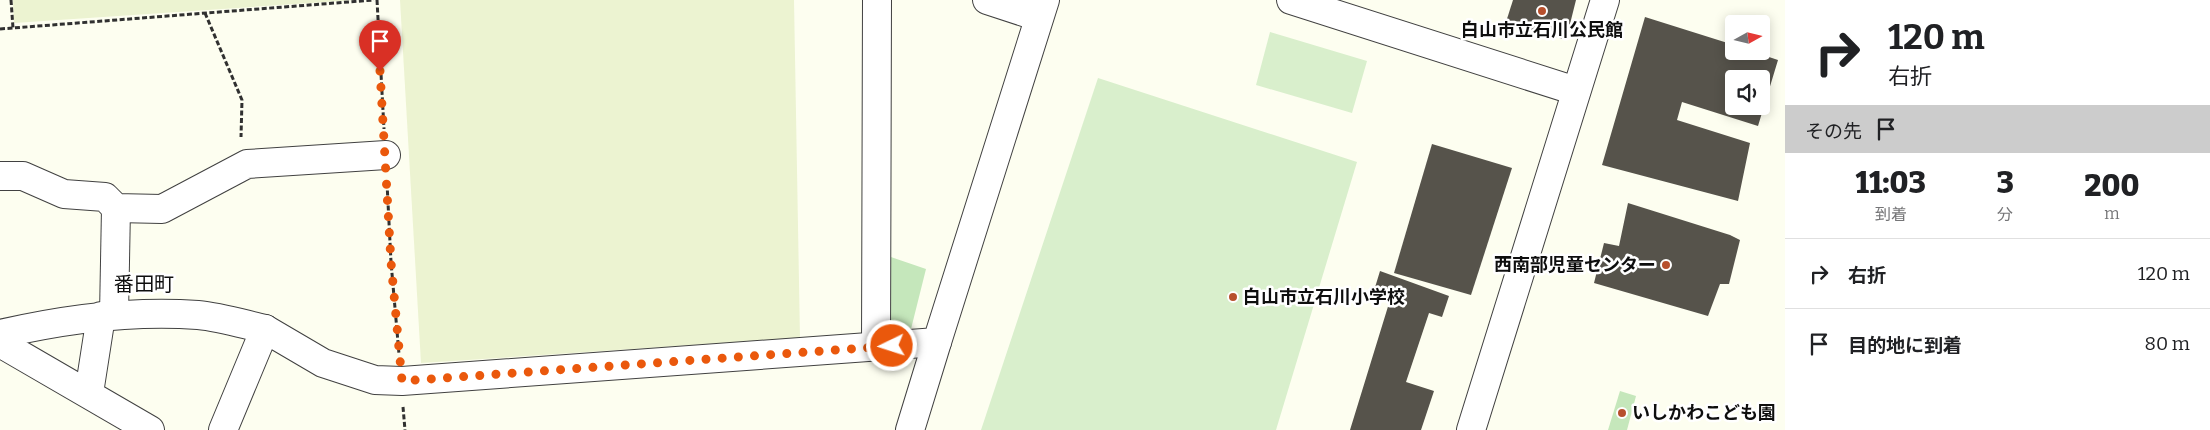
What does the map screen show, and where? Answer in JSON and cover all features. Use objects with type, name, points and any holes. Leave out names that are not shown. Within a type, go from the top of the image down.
[{"type":"street","points":[[876,346],[877,0]]},
{"type":"street","points":[[910,430],[1042,9],[987,0]]},
{"type":"street","points":[[1291,0],[1576,91]]},
{"type":"street","points":[[1471,430],[1605,0]]},
{"type":"street","points":[[0,176],[23,176],[64,194],[105,197],[116,208],[162,209],[247,164],[386,155]]},
{"type":"street","points":[[89,393],[108,316],[116,208]]},
{"type":"street","points":[[0,334],[108,316],[199,315],[265,329],[323,363],[375,380],[402,381],[937,342]]},
{"type":"street","points":[[223,430],[265,329]]},
{"type":"street","points":[[0,343],[150,430]]},
{"type":"path","points":[[10,0],[13,28]]},
{"type":"path","points":[[0,29],[375,0],[386,155],[391,262],[402,381]]},
{"type":"path","points":[[205,13],[242,100],[241,167]]},
{"type":"green space","points":[[13,0],[355,0],[14,23]]},
{"type":"green space","points":[[400,0],[794,0],[800,338],[421,363]]},
{"type":"green space","points":[[1270,32],[1367,61],[1352,113],[1256,85]]},
{"type":"green space","points":[[1098,78],[1357,162],[1276,430],[981,430]]},
{"type":"green space","points":[[885,255],[926,269],[909,337],[885,336]]},
{"type":"green space","name":"いしかわこども園","points":[[1620,391],[1636,396],[1627,430],[1608,430]]},
{"type":"building","name":"白山市立石川公民館","points":[[1513,0],[1576,0],[1566,40],[1506,22]]},
{"type":"building","points":[[1645,17],[1725,42],[1725,60],[1770,60],[1770,57],[1778,60],[1770,86],[1770,70],[1725,70],[1725,115],[1761,115],[1758,126],[1682,102],[1677,120],[1750,143],[1738,201],[1602,165]]},
{"type":"building","points":[[1432,144],[1512,168],[1471,295],[1394,273]]},
{"type":"building","name":"西南部児童センター","points":[[1628,203],[1730,235],[1740,240],[1729,284],[1720,284],[1708,316],[1594,283],[1604,243],[1619,246]]},
{"type":"building","points":[[1380,271],[1449,296],[1442,317],[1429,313],[1406,382],[1434,391],[1421,430],[1350,430],[1390,300],[1373,294]]},
{"type":"place","name":"白山市立石川公民館","points":[[1542,11]]},
{"type":"place","name":"西南部児童センター","points":[[1666,265]]},
{"type":"place","name":"白山市立石川小学校","points":[[1233,297]]},
{"type":"place","name":"いしかわこども園","points":[[1622,413]]},
{"type":"district","name":"番田町","points":[[144,284]]},
{"type":"route","points":[[380,71],[391,262],[402,381],[892,346]]}]
